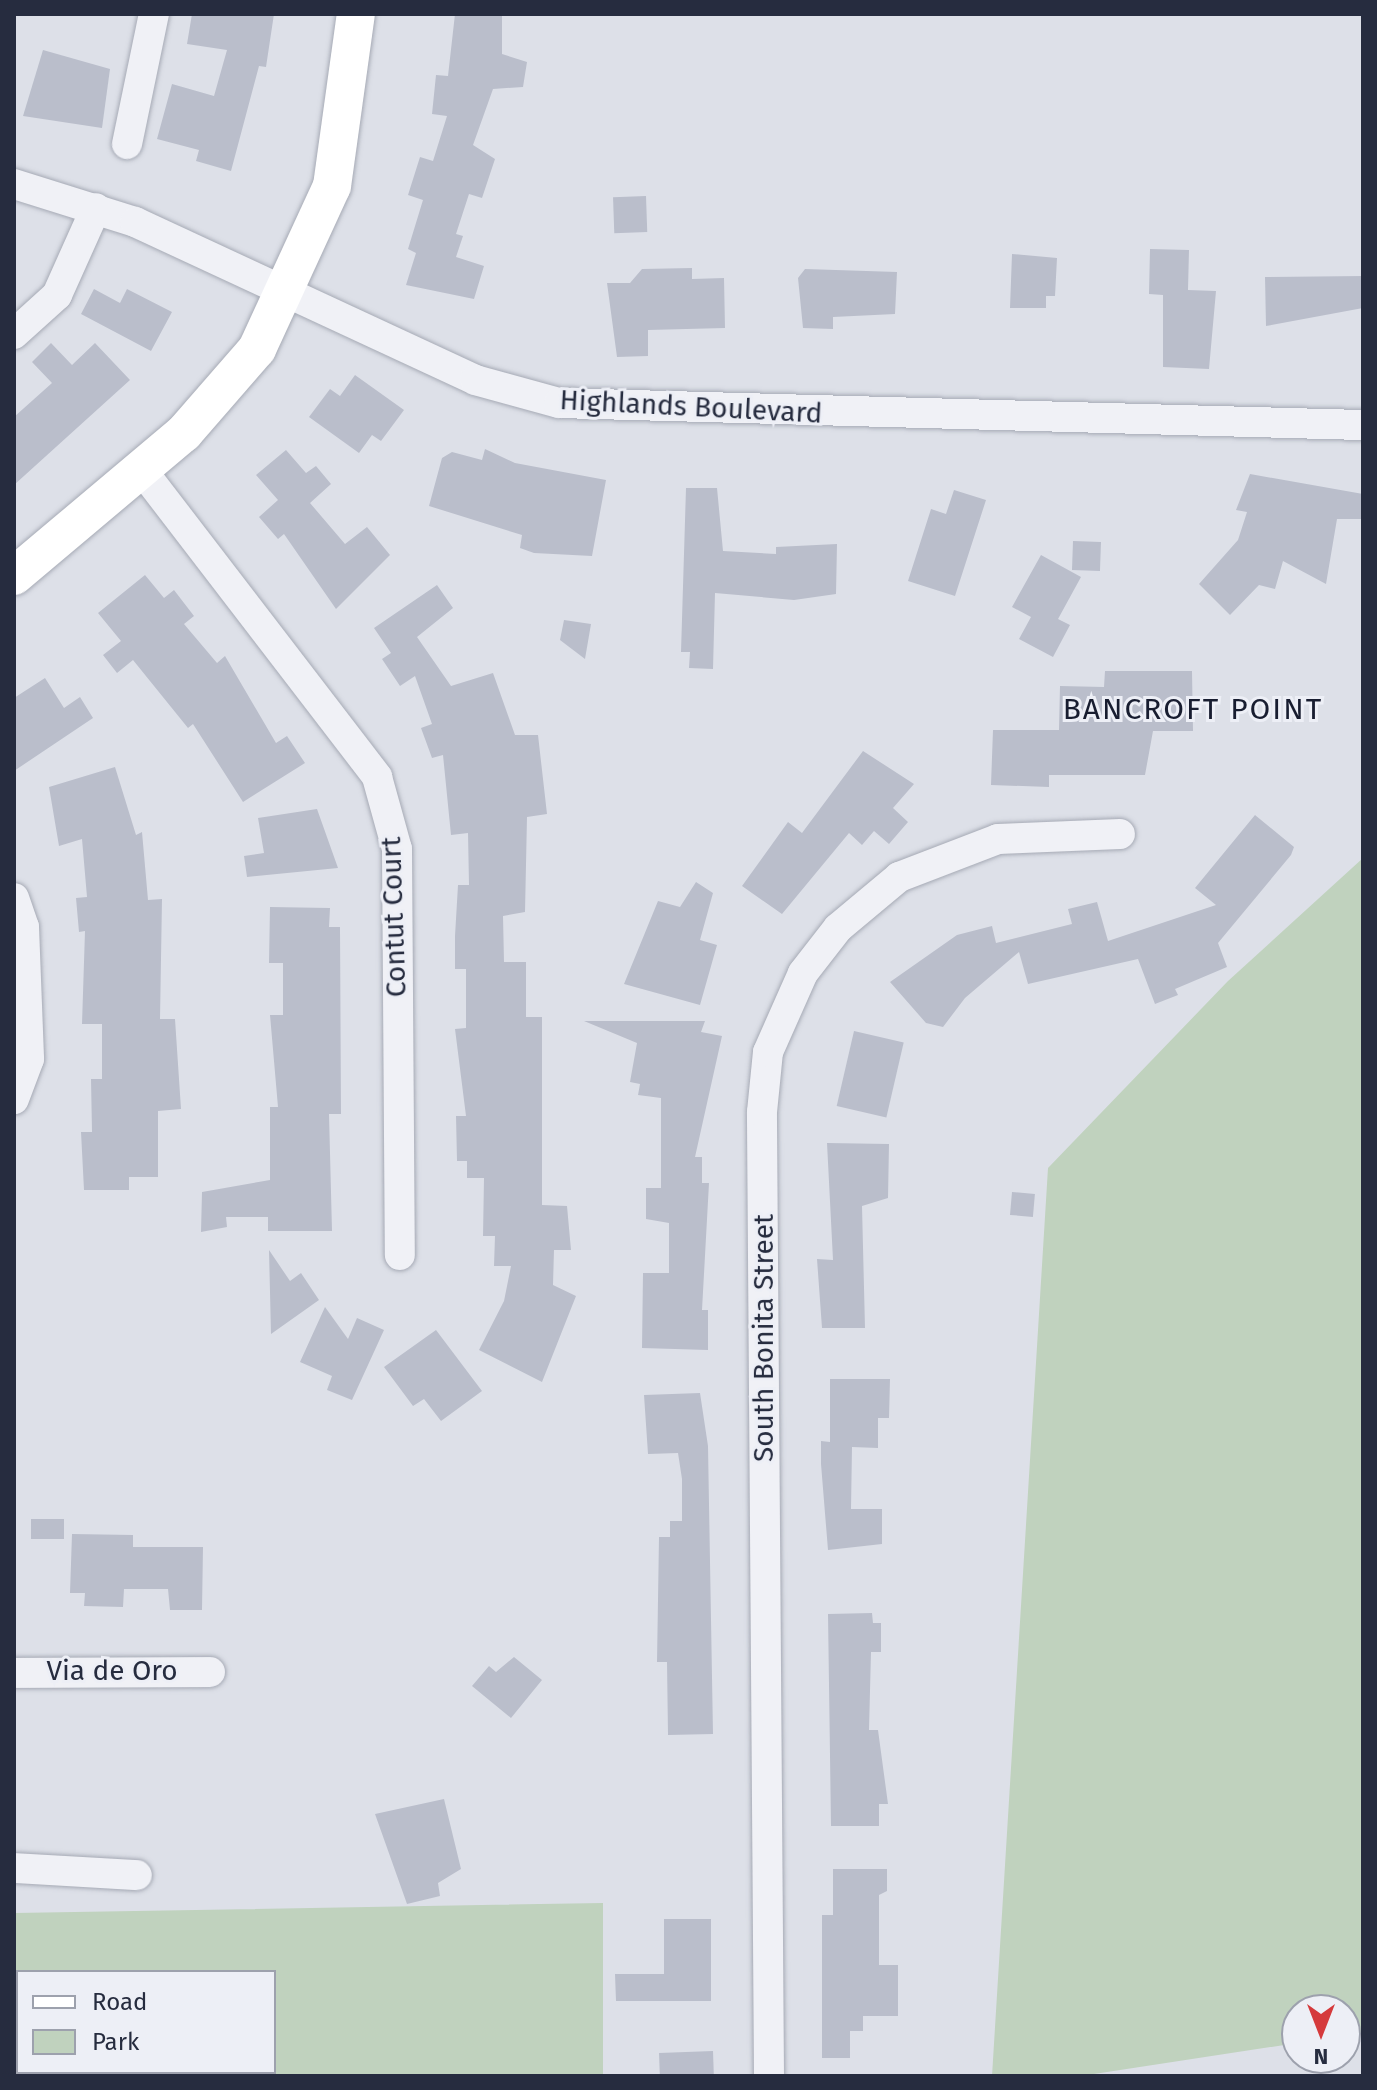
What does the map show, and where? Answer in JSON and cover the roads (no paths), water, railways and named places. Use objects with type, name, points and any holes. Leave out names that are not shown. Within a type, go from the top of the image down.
[{"type":"main road","points":[[14,576],[184,433],[257,349],[290,289],[332,186],[356,14]]},
{"type":"street","points":[[127,144],[154,14]]},
{"type":"street","name":"Highlands Boulevard","points":[[14,184],[96,208],[290,289],[475,380],[590,408],[1363,425]]},
{"type":"street","points":[[14,334],[57,295],[96,208]]},
{"type":"street","name":"Contut Court","points":[[141,469],[377,777],[397,849],[400,1255]]},
{"type":"street","name":"South Bonita Street","points":[[769,2076],[762,1112],[768,1052],[803,973],[838,928],[899,877],[998,839],[1120,834]]},
{"type":"street","points":[[14,898],[24,927],[29,1059],[14,1099]]},
{"type":"street","name":"Via de Oro","points":[[14,1673],[210,1672]]},
{"type":"street","points":[[14,1868],[137,1875]]},
{"type":"district","name":"BANCROFT POINT","points":[[1193,709]]}]
